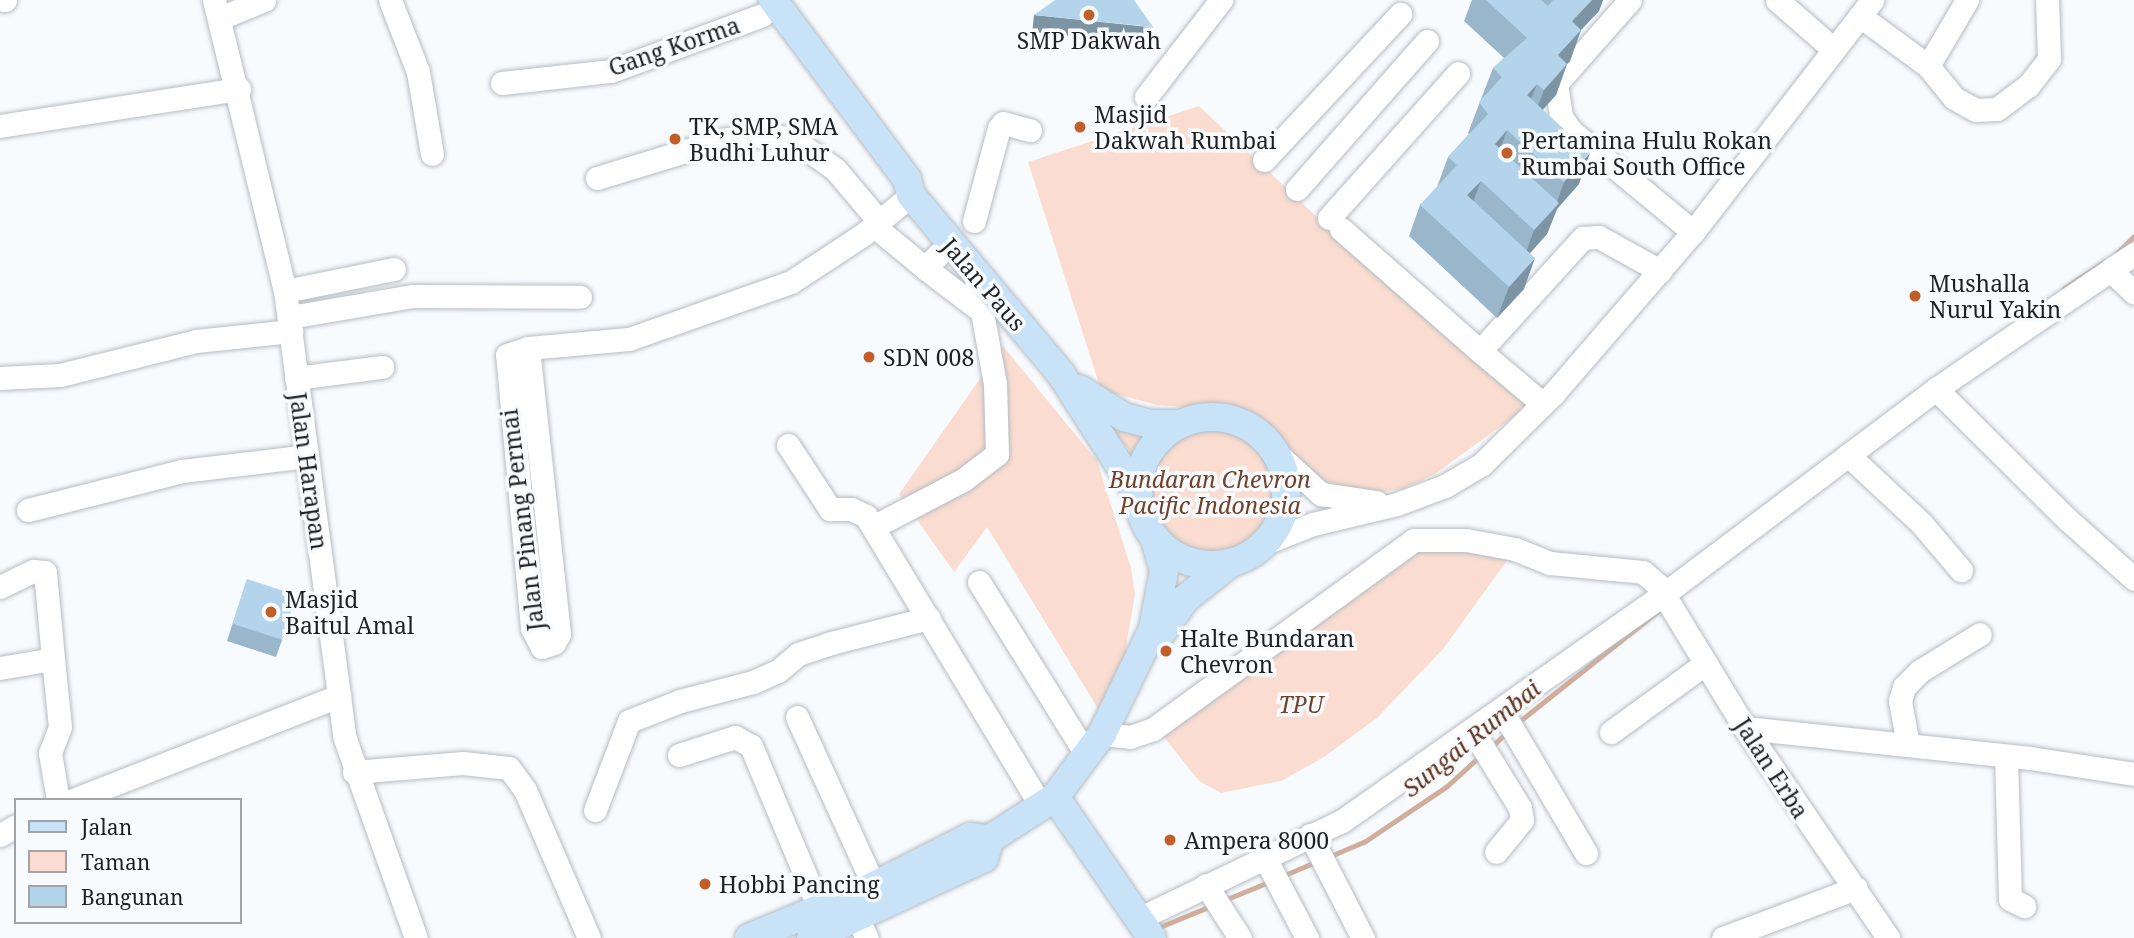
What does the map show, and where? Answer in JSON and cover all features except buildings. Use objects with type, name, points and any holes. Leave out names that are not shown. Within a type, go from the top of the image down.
[{"type":"main road","name":"Jalan Paus","points":[[763,5],[907,179],[913,199],[949,244],[1061,374],[1138,494]]},
{"type":"main road","name":"Jalan Paus","points":[[1061,374],[1093,400],[1124,417],[1150,424],[1180,424]]},
{"type":"main road","points":[[811,938],[862,928],[1048,802],[1094,744],[1131,676],[1185,599],[1230,564],[1265,543],[1284,506],[1285,487],[1274,451],[1262,437],[1233,420],[1198,418],[1180,424],[1150,451],[1138,494],[1164,571],[1162,598],[1131,676]]},
{"type":"main road","points":[[1154,537],[1190,562],[1230,564]]},
{"type":"main road","points":[[1048,802],[1145,929]]},
{"type":"main road","points":[[749,938],[981,845]]},
{"type":"street","points":[[224,11],[264,0]]},
{"type":"street","points":[[390,0],[418,72],[432,154]]},
{"type":"street","points":[[1146,97],[1221,0]]},
{"type":"street","points":[[1630,0],[1556,85],[1561,117],[1571,131],[1693,232]]},
{"type":"street","points":[[1777,0],[1832,48]]},
{"type":"street","points":[[1928,66],[1967,0]]},
{"type":"street","points":[[1265,543],[1313,524],[1397,504],[1446,486],[1482,464],[1543,404],[1693,232],[1832,48],[1866,8],[1928,66],[1954,98],[1976,110],[1997,109],[2028,86],[2049,59],[2048,0]]},
{"type":"street","name":"Gang Korma","points":[[502,83],[611,71],[763,5]]},
{"type":"street","name":"Jalan Harapan","points":[[224,11],[291,324],[339,696],[354,772],[416,938]]},
{"type":"street","points":[[1264,160],[1400,14]]},
{"type":"street","points":[[1297,189],[1427,41]]},
{"type":"street","points":[[1458,73],[1335,224],[1543,404]]},
{"type":"street","points":[[0,126],[239,89]]},
{"type":"street","points":[[974,221],[999,128],[1003,123],[1030,130]]},
{"type":"street","points":[[597,178],[721,140],[760,135],[791,138],[835,169],[874,228],[980,310]]},
{"type":"street","points":[[528,348],[629,339],[791,282],[913,199]]},
{"type":"street","points":[[1480,351],[1583,238],[1599,237],[1660,271]]},
{"type":"street","points":[[925,268],[949,244]]},
{"type":"street","points":[[1145,929],[1318,851],[1342,821],[1481,745],[1664,594],[1848,455],[1936,389],[2134,254]]},
{"type":"street","points":[[285,290],[394,269]]},
{"type":"street","points":[[2110,270],[2134,292]]},
{"type":"street","points":[[873,527],[963,480],[997,454],[995,384],[975,273]]},
{"type":"street","points":[[0,378],[60,375],[196,341],[291,324],[413,296],[580,297]]},
{"type":"street","name":"Jalan Pinang Permai","points":[[528,348],[559,634],[554,643],[542,647],[532,628],[505,365],[510,352],[528,348]]},
{"type":"street","points":[[296,378],[382,367]]},
{"type":"street","points":[[1936,389],[2057,510],[2134,579]]},
{"type":"street","points":[[788,445],[830,509],[858,511],[873,527],[1048,802]]},
{"type":"street","points":[[1274,451],[1321,494],[1397,504]]},
{"type":"street","points":[[1848,455],[1908,515],[1921,523],[1961,570]]},
{"type":"street","points":[[28,510],[183,471],[307,456]]},
{"type":"street","points":[[519,512],[545,509]]},
{"type":"street","name":"Jalan Erba","points":[[1094,744],[1153,729],[1414,540],[1466,540],[1515,549],[1550,563],[1643,572],[1664,594],[1745,728],[1888,938]]},
{"type":"street","points":[[0,587],[33,570],[45,572],[60,727],[50,753],[58,798]]},
{"type":"street","points":[[979,582],[1094,744]]},
{"type":"street","points":[[595,810],[629,721],[680,701],[753,682],[778,671],[798,654],[929,618]]},
{"type":"street","points":[[1908,745],[1900,701],[1904,687],[1920,671],[1980,634]]},
{"type":"street","points":[[0,668],[53,659]]},
{"type":"street","points":[[1611,732],[1706,663]]},
{"type":"street","points":[[78,798],[339,696]]},
{"type":"street","points":[[797,717],[874,886]]},
{"type":"street","points":[[1508,722],[1586,853]]},
{"type":"street","points":[[1745,728],[2006,755],[2134,774]]},
{"type":"street","points":[[679,755],[735,737],[751,746],[820,910]]},
{"type":"street","points":[[1481,745],[1520,808],[1522,820],[1496,852]]},
{"type":"street","points":[[2006,755],[2010,899],[2024,906]]},
{"type":"street","points":[[354,772],[463,763],[509,768],[525,790],[589,938]]},
{"type":"street","points":[[1318,851],[1363,938]]},
{"type":"street","points":[[1272,871],[1307,938]]},
{"type":"street","points":[[1723,938],[1856,888]]},
{"type":"street","points":[[1214,897],[1240,938]]},
{"type":"green space","points":[[1199,106],[1352,250],[1549,391],[1435,474],[1403,489],[1364,494],[1324,481],[1246,411],[1157,405],[1101,390],[1028,162]]},
{"type":"green space","points":[[1003,346],[1097,461],[1131,568],[1135,594],[1122,671],[1100,712],[987,527],[954,572],[899,494]]},
{"type":"green space","points":[[1091,408],[1152,433],[1135,456]]},
{"type":"green space","name":"Bundaran Chevron Pacific Indonesia","points":[[1210,428],[1235,433],[1255,447],[1269,467],[1274,492],[1269,517],[1255,537],[1235,551],[1210,556],[1185,551],[1165,537],[1151,517],[1146,492],[1151,467],[1165,447],[1185,433]]},
{"type":"green space","name":"TPU","points":[[1428,539],[1514,551],[1443,649],[1377,718],[1324,757],[1281,781],[1221,793],[1199,781],[1163,736]]},
{"type":"waterway","name":"Sungai Rumbai","points":[[2116,254],[2134,236]]},
{"type":"waterway","name":"Sungai Rumbai","points":[[2064,288],[2105,261]]},
{"type":"waterway","name":"Sungai Rumbai","points":[[1516,724],[1658,611]]},
{"type":"waterway","name":"Sungai Rumbai","points":[[1490,748],[1508,731]]},
{"type":"waterway","name":"Sungai Rumbai","points":[[1328,857],[1364,842],[1447,786],[1482,754]]},
{"type":"waterway","name":"Sungai Rumbai","points":[[1280,877],[1316,862]]},
{"type":"waterway","name":"Sungai Rumbai","points":[[1222,901],[1271,881]]},
{"type":"waterway","name":"Sungai Rumbai","points":[[1157,928],[1213,905]]},
{"type":"place","name":"SMP Dakwah","points":[[1089,15]]},
{"type":"place","name":"Masjid Dakwah Rumbai","points":[[1080,127]]},
{"type":"place","name":"TK, SMP, SMA Budhi Luhur","points":[[675,139]]},
{"type":"place","name":"Pertamina Hulu Rokan Rumbai South Office","points":[[1507,153]]},
{"type":"place","name":"Mushalla Nurul Yakin","points":[[1915,296]]},
{"type":"place","name":"SDN 008","points":[[869,357]]},
{"type":"place","name":"Masjid Baitul Amal","points":[[271,612]]},
{"type":"place","name":"Halte Bundaran Chevron","points":[[1166,651]]},
{"type":"place","name":"Ampera 8000","points":[[1170,840]]},
{"type":"place","name":"Hobbi Pancing","points":[[705,884]]}]
